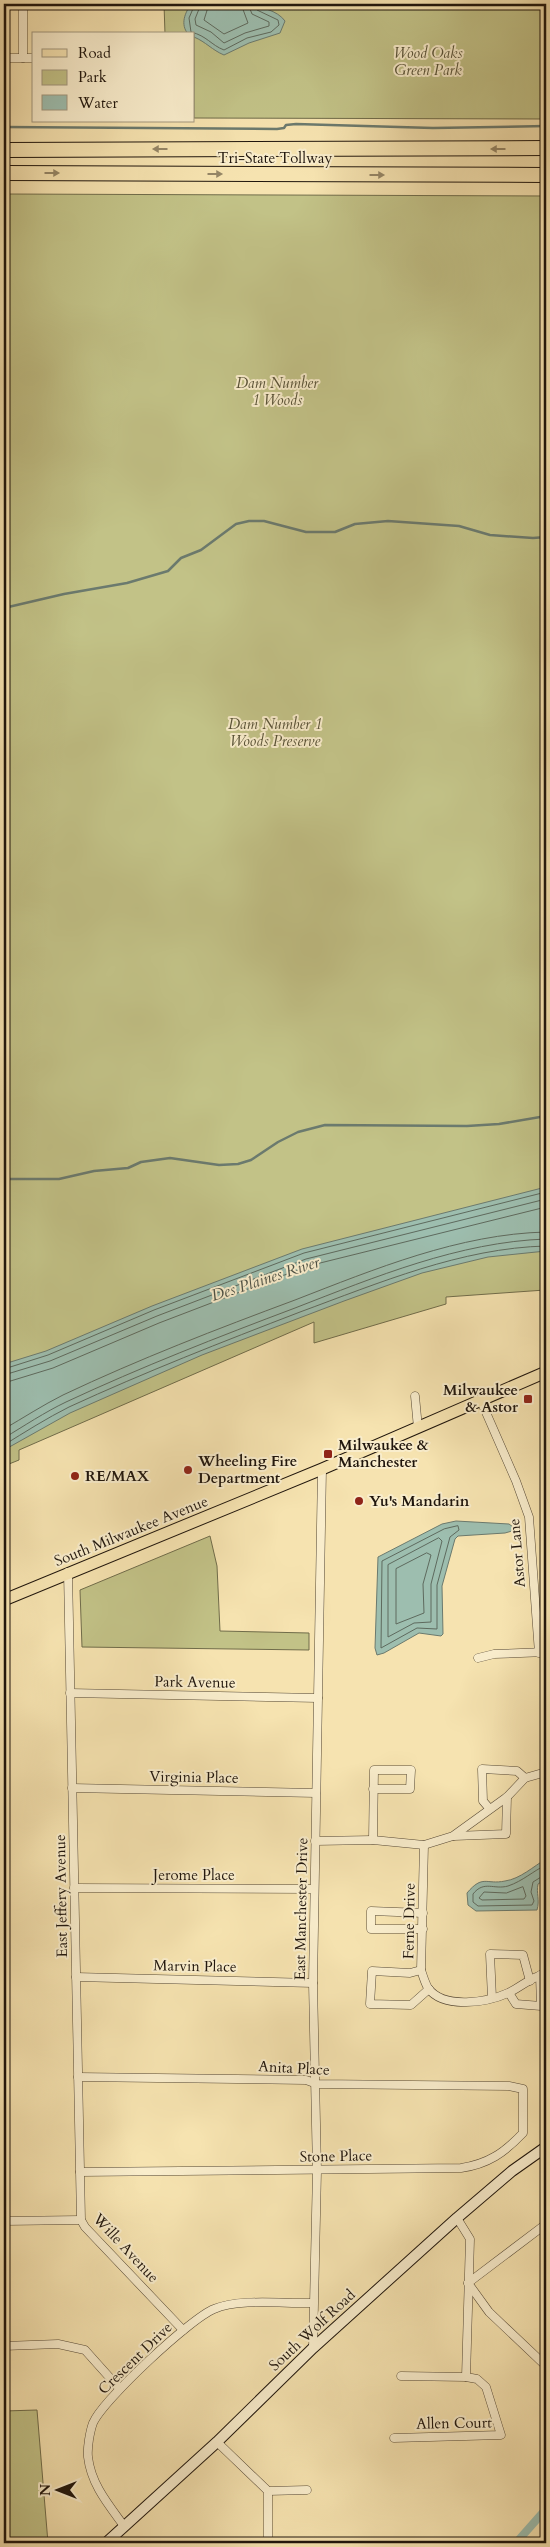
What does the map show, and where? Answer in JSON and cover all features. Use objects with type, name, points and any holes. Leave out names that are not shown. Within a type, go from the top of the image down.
[{"type":"highway","name":"Tri-State Tollway","points":[[4,150],[546,148]]},
{"type":"highway","name":"Tri-State Tollway","points":[[4,172],[546,175]]},
{"type":"main road","name":"South Milwaukee Avenue","points":[[4,1600],[68,1572],[322,1469],[545,1373]]},
{"type":"main road","name":"South Wolf Road","points":[[106,2543],[217,2442],[313,2348],[457,2218],[512,2171],[546,2147]]},
{"type":"street","points":[[23,4],[23,58]]},
{"type":"street","points":[[4,58],[32,58]]},
{"type":"street","points":[[545,1373],[546,1359]]},
{"type":"street","points":[[415,1396],[418,1428]]},
{"type":"street","name":"Astor Lane","points":[[481,1401],[516,1481],[529,1517],[543,1652]]},
{"type":"street","name":"East Manchester Drive","points":[[313,2348],[317,2084],[313,1983],[322,1469]]},
{"type":"street","name":"East Jeffery Avenue","points":[[68,1572],[81,2220]]},
{"type":"street","points":[[478,1658],[494,1654],[543,1652]]},
{"type":"street","name":"Park Avenue","points":[[70,1693],[318,1698]]},
{"type":"street","points":[[489,1808],[483,1801],[482,1769],[517,1770],[525,1778]]},
{"type":"street","points":[[373,1789],[410,1789],[411,1770],[374,1770],[373,1789],[373,1840]]},
{"type":"street","points":[[453,1836],[507,1796],[525,1778],[546,1772]]},
{"type":"street","name":"Virginia Place","points":[[72,1788],[316,1793]]},
{"type":"street","points":[[315,1841],[373,1840],[424,1845],[453,1836],[506,1834],[507,1796]]},
{"type":"street","name":"Ferne Drive","points":[[424,1845],[421,1970],[429,1989]]},
{"type":"street","name":"Jerome Place","points":[[74,1888],[314,1889]]},
{"type":"street","points":[[423,1913],[371,1911],[371,1929],[423,1929]]},
{"type":"street","points":[[492,1998],[490,1954],[523,1955],[530,1981]]},
{"type":"street","points":[[421,1970],[410,1973],[372,1971],[370,2004],[411,2005],[429,1989],[444,1999],[463,2002],[492,1998],[508,1993],[543,1975],[541,2006],[516,2004],[508,1993]]},
{"type":"street","name":"Marvin Place","points":[[76,1977],[313,1983]]},
{"type":"street","name":"Anita Place","points":[[78,2077],[306,2080],[317,2084],[508,2086]]},
{"type":"street","name":"Stone Place","points":[[80,2172],[317,2171],[461,2168],[482,2164],[514,2143],[523,2133],[524,2089],[508,2086]]},
{"type":"street","points":[[457,2218],[470,2239],[466,2377]]},
{"type":"street","name":"Wille Avenue","points":[[4,2221],[81,2220],[85,2227],[183,2330]]},
{"type":"street","points":[[468,2284],[546,2224]]},
{"type":"street","points":[[468,2284],[489,2312],[546,2366]]},
{"type":"street","name":"Crescent Drive","points":[[124,2526],[94,2483],[87,2455],[93,2423],[119,2388],[183,2330],[214,2309],[239,2304],[313,2303]]},
{"type":"street","points":[[4,2346],[58,2344],[85,2350],[119,2388]]},
{"type":"street","name":"Allen Court","points":[[394,2438],[501,2435],[486,2386],[477,2379],[466,2377],[401,2376]]},
{"type":"street","points":[[217,2442],[268,2492],[268,2543]]},
{"type":"street","points":[[268,2492],[307,2490]]},
{"type":"green space","name":"Wood Oaks Green Park","points":[[164,4],[546,4],[546,119],[195,118],[195,32],[165,32]]},
{"type":"green space","name":"Dam Number 1 Woods Preserve","points":[[4,194],[546,196],[546,1269],[545,1290],[446,1297],[446,1304],[314,1343],[314,1322],[19,1450],[19,1460],[4,1466]]},
{"type":"green space","points":[[210,1536],[217,1566],[220,1631],[309,1633],[309,1650],[82,1647],[80,1590]]},
{"type":"green space","points":[[37,2410],[48,2543],[4,2543],[4,2411]]},
{"type":"water","points":[[191,4],[228,4],[268,9],[278,14],[285,21],[280,33],[249,43],[224,55],[195,38],[195,32],[187,32],[184,26],[185,15]]},
{"type":"water","name":"Des Plaines River","points":[[546,1187],[546,1251],[488,1257],[422,1273],[344,1301],[202,1355],[70,1413],[4,1450],[4,1364],[46,1351],[152,1306],[302,1249]]},
{"type":"water","points":[[456,1521],[509,1524],[513,1527],[512,1531],[505,1533],[458,1536],[455,1539],[442,1586],[443,1634],[441,1636],[419,1633],[377,1655],[375,1648],[378,1557],[442,1524]]},
{"type":"water","points":[[546,1859],[546,1879],[538,1884],[537,1910],[476,1911],[468,1905],[467,1893],[477,1884],[485,1881],[499,1882],[511,1880]]},
{"type":"waterway","points":[[4,127],[277,129],[284,128],[286,125],[296,124],[433,128],[546,126]]},
{"type":"waterway","points":[[4,608],[64,594],[127,583],[168,571],[181,558],[201,550],[236,524],[249,521],[264,521],[306,532],[335,532],[355,524],[388,521],[459,526],[490,535],[546,537]]},
{"type":"waterway","points":[[4,1179],[59,1179],[94,1171],[128,1168],[141,1162],[170,1158],[219,1165],[238,1164],[251,1160],[278,1142],[298,1132],[325,1125],[467,1126],[499,1124],[546,1116]]},
{"type":"waterway","points":[[516,2543],[546,2509]]},
{"type":"place","name":"Milwaukee & Astor","points":[[528,1399]]},
{"type":"place","name":"Milwaukee & Manchester","points":[[328,1454]]},
{"type":"place","name":"Wheeling Fire Department","points":[[188,1470]]},
{"type":"place","name":"RE/MAX","points":[[75,1476]]},
{"type":"place","name":"Yu's Mandarin","points":[[359,1501]]},
{"type":"park label","name":"Dam Number 1 Woods","points":[[277,392]]}]
